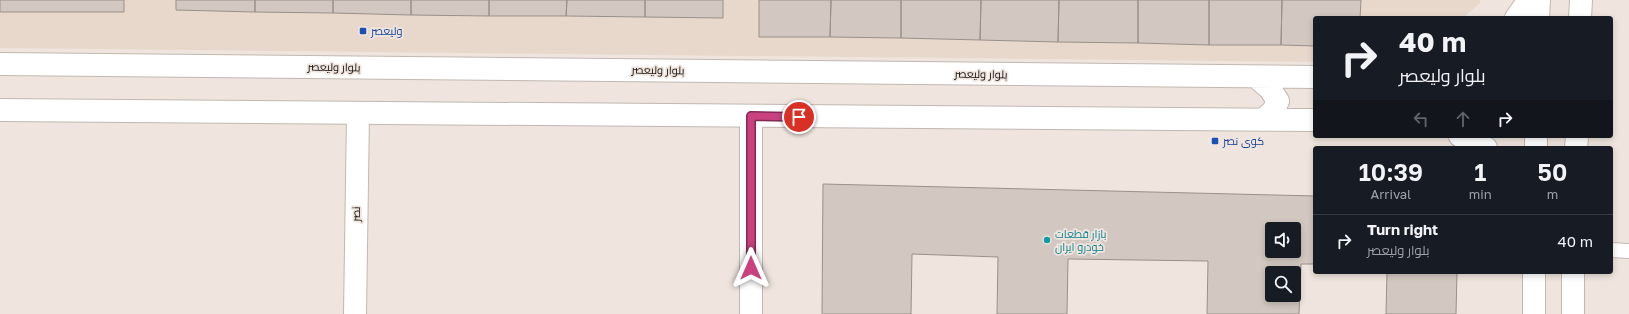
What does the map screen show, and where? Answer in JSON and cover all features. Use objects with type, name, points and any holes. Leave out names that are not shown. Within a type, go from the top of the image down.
[{"type":"main road","points":[[1517,16],[1529,0]]},
{"type":"main road","points":[[1538,16],[1539,0]]},
{"type":"main road","points":[[1580,16],[1581,0]]},
{"type":"main road","name":"بلوار ولیعصر","points":[[0,64],[1313,77]]},
{"type":"main road","points":[[1256,76],[1270,89],[1278,101],[1273,111],[1263,120]]},
{"type":"main road","points":[[0,110],[358,114],[1313,120]]},
{"type":"main road","name":"نصر","points":[[355,314],[358,114]]},
{"type":"main road","points":[[751,116],[752,314]]},
{"type":"main road","points":[[1464,138],[1482,146]]},
{"type":"main road","points":[[1534,274],[1534,314]]},
{"type":"main road","points":[[1573,274],[1573,314]]},
{"type":"lane","points":[[1613,250],[1629,251]]},
{"type":"shaded area","points":[[0,0],[1480,0],[1480,3],[1465,16],[1313,16],[1313,62],[0,48]]},
{"type":"building","points":[[0,0],[124,0],[124,12],[0,12]]},
{"type":"building","points":[[176,0],[255,0],[255,12],[176,10]]},
{"type":"building","points":[[255,0],[333,0],[333,13],[255,12]]},
{"type":"building","points":[[333,0],[411,0],[411,15],[333,13]]},
{"type":"building","points":[[411,0],[489,0],[489,16],[411,15]]},
{"type":"building","points":[[489,0],[567,0],[566,16],[489,16]]},
{"type":"building","points":[[567,0],[645,0],[645,17],[566,16]]},
{"type":"building","points":[[645,0],[723,0],[723,18],[645,17]]},
{"type":"building","points":[[759,0],[831,0],[830,37],[759,37]]},
{"type":"building","points":[[831,0],[901,0],[901,38],[830,37]]},
{"type":"building","points":[[901,0],[981,0],[980,40],[901,38]]},
{"type":"building","points":[[981,0],[1059,0],[1058,42],[980,40]]},
{"type":"building","points":[[1059,0],[1138,0],[1138,43],[1058,42]]},
{"type":"building","points":[[1138,0],[1209,0],[1209,45],[1138,43]]},
{"type":"building","points":[[1209,0],[1282,0],[1281,45],[1209,45]]},
{"type":"building","points":[[1282,0],[1361,0],[1360,16],[1313,16],[1313,46],[1281,45]]},
{"type":"building","name":"بازار قطعات خودرو ایران","points":[[823,184],[1313,196],[1313,264],[1301,264],[1301,266],[1265,266],[1265,302],[1299,302],[1299,314],[1207,314],[1208,261],[1068,259],[1067,314],[997,314],[998,257],[912,254],[911,314],[822,314]]},
{"type":"building","points":[[1387,274],[1457,274],[1456,314],[1386,314]]},
{"type":"place","name":"ولیعصر","points":[[363,31]]},
{"type":"place","name":"کوی نصر","points":[[1215,141]]},
{"type":"place","name":"بازار قطعات خودرو ایران","points":[[1047,240]]},
{"type":"route","points":[[751,268],[751,116],[799,117]]}]
